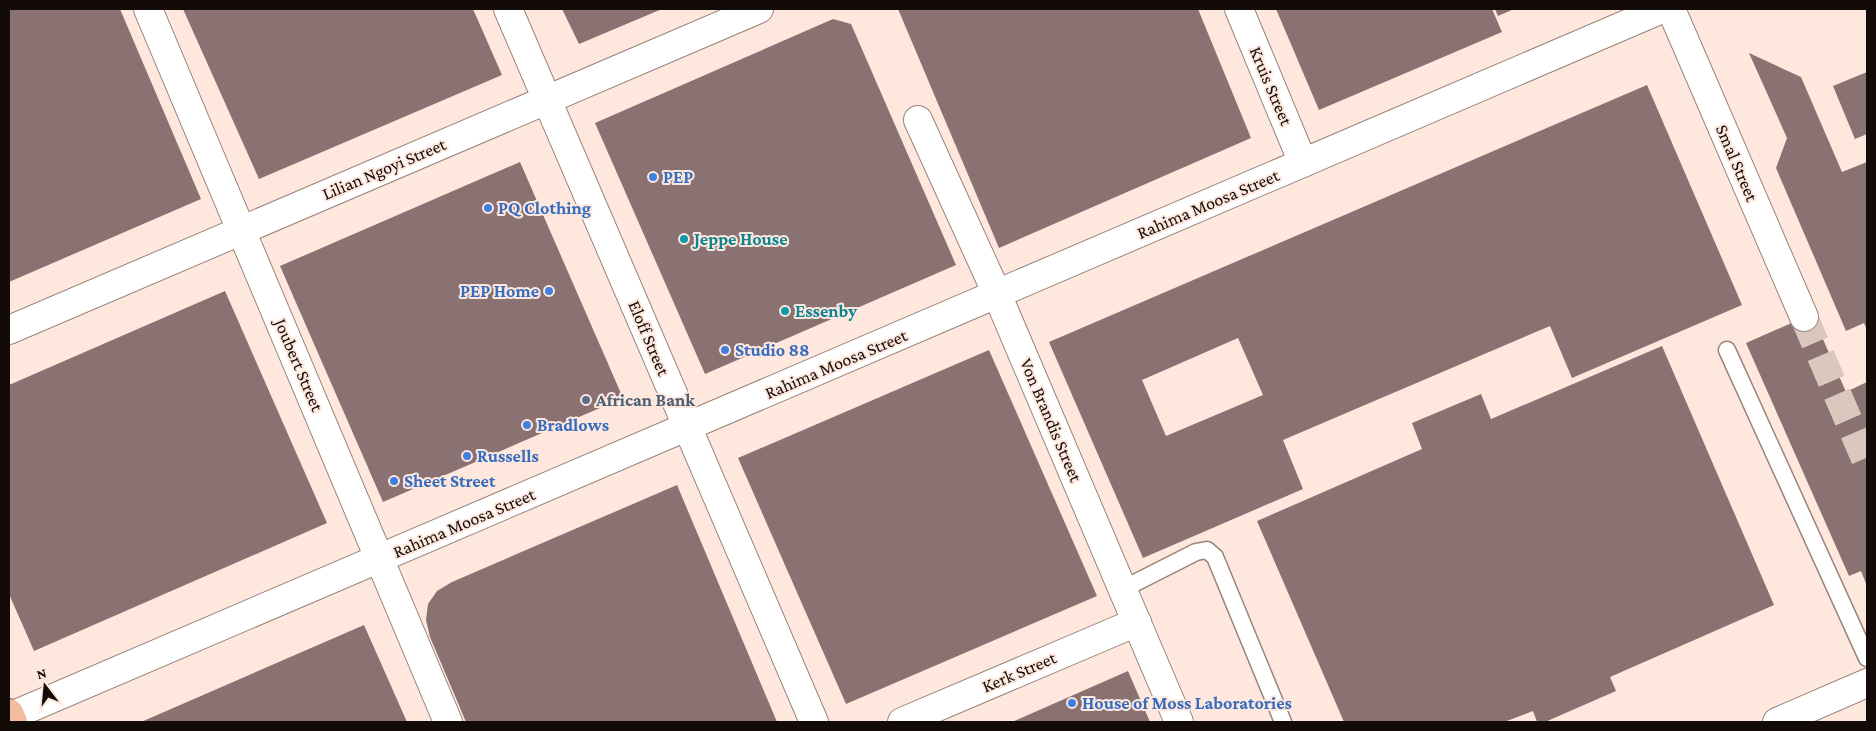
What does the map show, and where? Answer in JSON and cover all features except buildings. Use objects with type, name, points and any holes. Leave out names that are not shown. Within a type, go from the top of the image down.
[{"type":"street","name":"Joubert Street","points":[[148,9],[448,722]]},
{"type":"street","name":"Eloff Street","points":[[508,9],[814,722]]},
{"type":"street","name":"Lilian Ngoyi Street","points":[[9,330],[759,9]]},
{"type":"street","name":"Kruis Street","points":[[1240,9],[1304,163]]},
{"type":"street","name":"Rahima Moosa Street","points":[[10,717],[1662,9]]},
{"type":"street","name":"Smal Street","points":[[1671,9],[1804,317]]},
{"type":"street","name":"Von Brandis Street","points":[[918,120],[997,294],[1179,722]]},
{"type":"street","name":"Kerk Street","points":[[902,722],[1137,622]]},
{"type":"street","points":[[1777,722],[1867,683]]},
{"type":"lane","points":[[1727,350],[1867,658]]},
{"type":"lane","points":[[1123,588],[1196,552],[1207,550],[1215,558],[1283,722]]},
{"type":"tunnel","points":[[1804,317],[1867,463]]},
{"type":"place","name":"PEP","points":[[653,177]]},
{"type":"place","name":"PQ Clothing","points":[[488,208]]},
{"type":"place","name":"Jeppe House","points":[[684,239]]},
{"type":"place","name":"PEP Home","points":[[549,291]]},
{"type":"place","name":"Essenby","points":[[785,311]]},
{"type":"place","name":"Studio 88","points":[[725,350]]},
{"type":"place","name":"African Bank","points":[[586,400]]},
{"type":"place","name":"Bradlows","points":[[527,425]]},
{"type":"place","name":"Russells","points":[[467,456]]},
{"type":"place","name":"Sheet Street","points":[[394,481]]},
{"type":"place","name":"House of Moss Laboratories","points":[[1072,703]]}]
